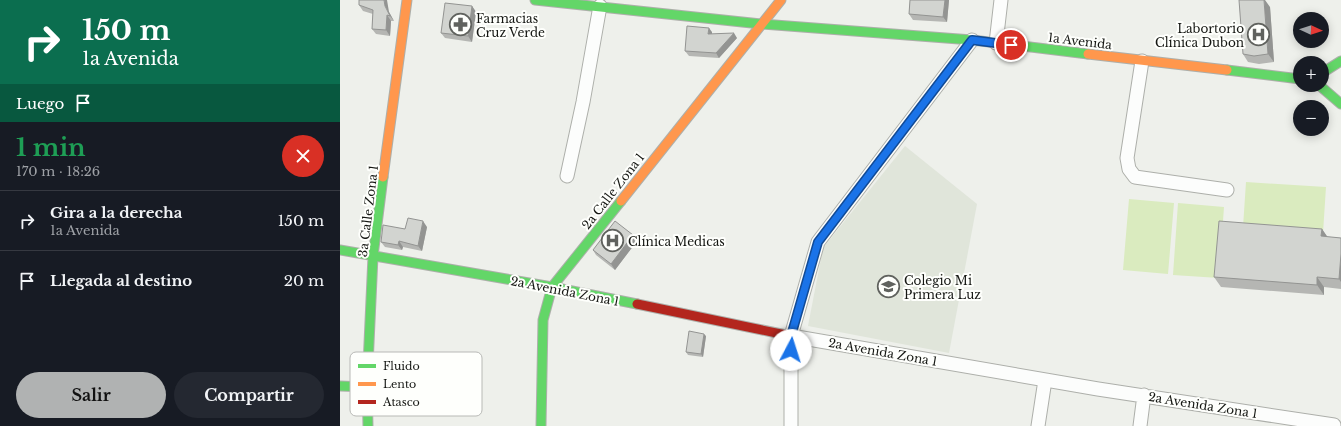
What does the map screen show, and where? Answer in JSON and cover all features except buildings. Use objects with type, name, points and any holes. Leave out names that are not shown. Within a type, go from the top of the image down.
[{"type":"main road","name":"3a Calle Zona 1","points":[[369,352],[373,256],[407,0]]},
{"type":"main road","name":"1a Avenida","points":[[535,0],[761,24],[972,40],[1293,78]]},
{"type":"main road","name":"2a Calle Zona 1","points":[[541,426],[543,320],[552,287],[781,0]]},
{"type":"main road","points":[[1329,69],[1341,61]]},
{"type":"main road","points":[[1326,92],[1341,104]]},
{"type":"main road","name":"2a Avenida Zona 1","points":[[340,250],[552,287],[791,336]]},
{"type":"main road","points":[[340,386],[350,386]]},
{"type":"main road","name":"3a Calle Zona 1","points":[[368,416],[368,426]]},
{"type":"street","points":[[996,43],[1001,0]]},
{"type":"street","points":[[567,176],[583,102],[600,6]]},
{"type":"street","points":[[791,426],[791,336],[818,242],[972,40]]},
{"type":"street","points":[[1142,61],[1127,158],[1129,169],[1135,177],[1227,190]]},
{"type":"street","name":"2a Avenida Zona 1","points":[[791,336],[1045,380],[1334,425]]},
{"type":"street","points":[[1038,426],[1045,380]]},
{"type":"street","points":[[1140,426],[1144,396]]},
{"type":"shaded area","name":"Colegio Mi Primera Luz","points":[[905,146],[977,204],[949,353],[808,326],[823,248]]},
{"type":"green space","points":[[1246,182],[1326,187],[1323,233],[1243,227]]},
{"type":"green space","points":[[1129,199],[1174,203],[1168,274],[1123,270]]},
{"type":"green space","points":[[1178,203],[1224,207],[1219,278],[1173,275]]},
{"type":"traffic: fast","points":[[535,0],[761,24],[972,40],[1088,54]]},
{"type":"traffic: fast","points":[[1329,69],[1341,61]]},
{"type":"traffic: fast","points":[[1227,70],[1293,78]]},
{"type":"traffic: fast","points":[[1327,92],[1341,104]]},
{"type":"traffic: fast","points":[[369,352],[373,256],[383,177]]},
{"type":"traffic: fast","points":[[541,426],[543,320],[552,287],[621,201]]},
{"type":"traffic: fast","points":[[340,250],[552,287],[637,304]]},
{"type":"traffic: fast","points":[[340,386],[350,386]]},
{"type":"traffic: fast","points":[[368,416],[368,426]]},
{"type":"traffic: slow","points":[[383,177],[407,0]]},
{"type":"traffic: slow","points":[[621,201],[781,0]]},
{"type":"traffic: slow","points":[[1088,54],[1227,70]]},
{"type":"traffic: jam","points":[[637,304],[791,336]]},
{"type":"place","name":"Farmacias Cruz Verde","points":[[461,25]]},
{"type":"place","name":"Labortorio Clínica Dubon","points":[[1259,35]]},
{"type":"place","name":"Clínica Medicas","points":[[612,241]]},
{"type":"place","name":"Colegio Mi Primera Luz","points":[[889,287]]},
{"type":"route","points":[[791,350],[791,336],[818,242],[859,187],[928,100],[972,40],[1011,45]]}]
